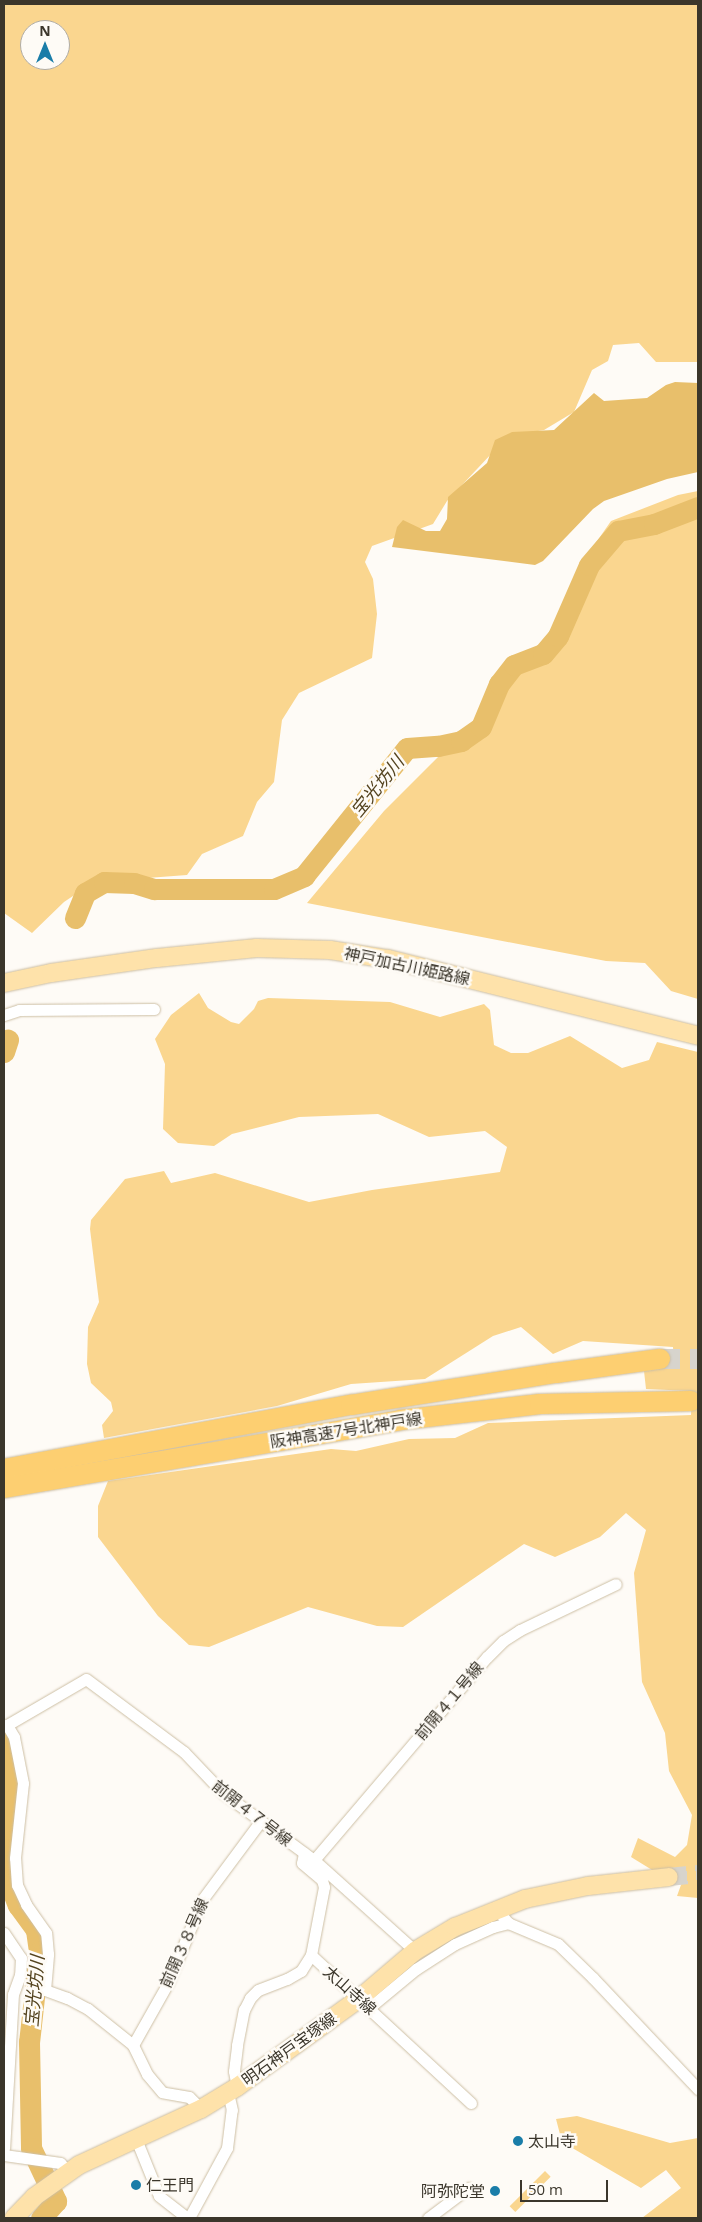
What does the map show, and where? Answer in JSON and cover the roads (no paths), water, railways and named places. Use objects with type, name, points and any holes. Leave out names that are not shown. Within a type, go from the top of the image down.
[{"type":"highway","name":"阪神高速7号北神戸線","points":[[4,1488],[191,1446],[352,1405],[556,1373],[660,1360]]},
{"type":"highway","name":"阪神高速7号北神戸線","points":[[4,1469],[504,1407],[581,1402],[691,1401]]},
{"type":"main road","name":"神戸加古川姫路線","points":[[4,974],[51,972],[157,958],[257,948],[330,950],[388,959],[698,1036]]},
{"type":"main road","name":"神戸加古川姫路線","points":[[4,983],[51,972]]},
{"type":"main road","name":"明石神戸宝塚線","points":[[14,2218],[63,2176],[200,2109],[233,2090],[365,2002],[415,1951],[455,1927],[525,1899],[588,1886],[669,1877]]},
{"type":"street","points":[[4,1015],[19,1010],[154,1008]]},
{"type":"street","name":"前開４１号線","points":[[314,1860],[487,1656],[503,1640],[616,1584]]},
{"type":"street","name":"前開４７号線","points":[[133,2045],[88,2009],[67,1998],[45,1990],[48,1954],[46,1933],[26,1904],[17,1885],[15,1858],[23,1783],[14,1738],[8,1725],[86,1680],[184,1752],[223,1793],[314,1860],[415,1951]]},
{"type":"street","name":"前開３８号線","points":[[133,2045],[168,1983],[202,1900],[260,1822]]},
{"type":"street","name":"太山寺線","points":[[304,1853],[302,1863],[322,1880],[324,1887],[311,1955],[365,2002],[471,2103]]},
{"type":"street","points":[[497,1909],[508,1923],[558,1944],[593,1978],[698,2089]]},
{"type":"street","points":[[365,2002],[456,1944],[493,1927],[508,1923]]},
{"type":"street","points":[[4,1933],[21,1958],[20,1974],[13,1994],[4,2148]]},
{"type":"street","points":[[136,2139],[159,2196],[188,2218],[227,2148],[237,2045],[244,2010],[250,1998],[258,1990],[302,1971],[311,1955]]},
{"type":"street","points":[[133,2045],[147,2074],[162,2092],[189,2097],[200,2109]]},
{"type":"street","points":[[4,2155],[60,2163],[63,2176]]},
{"type":"street","points":[[428,2218],[468,2188]]},
{"type":"waterway","name":"宝光坊川","points":[[75,918],[85,893],[104,882],[134,883],[154,889],[274,889],[304,876],[407,748],[438,746],[461,741],[481,727],[499,684],[514,665],[543,654],[558,636],[589,565],[618,531],[654,524],[698,507]]},
{"type":"waterway","name":"宝光坊川","points":[[4,1052],[8,1040]]},
{"type":"waterway","name":"宝光坊川","points":[[4,1734],[15,1769],[15,1798],[7,1849],[7,1877],[18,1905],[36,1930],[39,1952],[29,2042],[31,2148],[56,2201],[41,2218]]},
{"type":"tunnel","points":[[660,1359],[698,1359]]},
{"type":"tunnel","points":[[669,1877],[698,1874]]},
{"type":"place","name":"太山寺","points":[[518,2141]]},
{"type":"place","name":"仁王門","points":[[136,2185]]},
{"type":"place","name":"阿弥陀堂","points":[[495,2191]]}]
